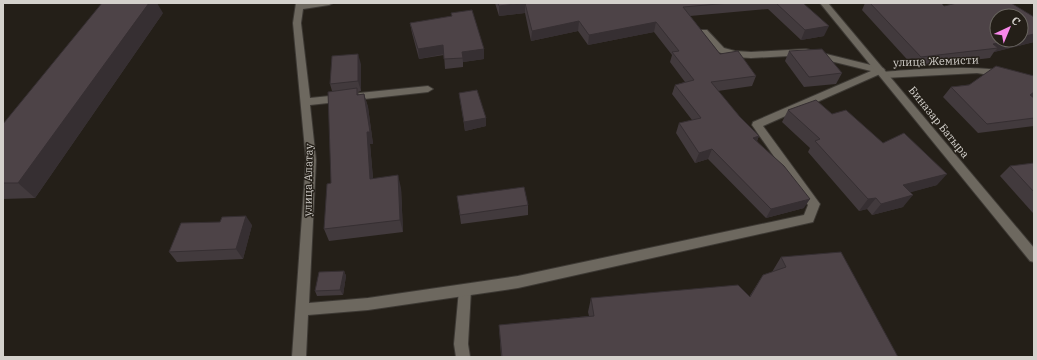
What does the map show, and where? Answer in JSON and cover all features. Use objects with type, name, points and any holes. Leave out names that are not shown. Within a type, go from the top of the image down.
[{"type":"street","points":[[299,5],[329,3]]},
{"type":"street","name":"Биназар Батыра","points":[[824,3],[1034,257]]},
{"type":"street","name":"улица Алатау","points":[[299,5],[297,23],[311,160],[299,357]]},
{"type":"street","points":[[704,32],[721,50],[734,54],[751,56],[806,52],[882,72]]},
{"type":"street","name":"улица Жемисти","points":[[882,72],[977,70],[1002,74],[1015,78]]},
{"type":"street","points":[[302,309],[368,304],[518,282],[809,219],[814,204],[757,125],[882,72]]},
{"type":"street","points":[[306,102],[428,89]]},
{"type":"street","points":[[463,357],[461,344],[465,290]]},
{"type":"building","points":[[102,3],[149,3],[18,183],[3,183],[3,124]]},
{"type":"building","points":[[498,3],[523,3],[499,6]]},
{"type":"building","points":[[525,3],[730,3],[683,7],[720,54],[738,51],[756,76],[711,82],[740,117],[759,136],[753,138],[784,166],[810,199],[771,209],[712,149],[699,153],[679,123],[701,118],[675,85],[694,80],[672,52],[679,51],[656,22],[589,35],[579,21],[532,31]]},
{"type":"building","points":[[776,3],[803,3],[829,26],[805,30]]},
{"type":"building","points":[[870,3],[941,3],[944,6],[957,3],[1011,3],[1019,8],[989,8],[989,48],[998,48],[921,57]]},
{"type":"building","points":[[472,10],[484,49],[462,52],[463,58],[444,59],[443,45],[418,49],[410,23],[452,16],[451,13]]},
{"type":"building","points":[[1029,14],[1034,17],[1034,34],[1029,35]]},
{"type":"building","points":[[822,49],[842,73],[809,77],[789,51]]},
{"type":"building","points":[[358,54],[358,81],[330,84],[332,56]]},
{"type":"building","points":[[996,66],[1034,76],[1034,92],[1030,95],[1034,98],[1034,118],[987,124],[951,87],[969,85]]},
{"type":"building","points":[[357,88],[357,95],[364,94],[370,132],[367,132],[370,179],[398,175],[400,220],[324,229],[327,184],[331,183],[328,92]]},
{"type":"building","points":[[477,90],[486,118],[464,122],[459,93]]},
{"type":"building","points":[[816,100],[832,114],[846,110],[883,143],[904,133],[947,174],[903,185],[913,195],[881,204],[876,198],[868,199],[815,141],[820,139],[788,110]]},
{"type":"building","points":[[1034,163],[1034,192],[1010,166]]},
{"type":"building","points":[[524,187],[528,205],[460,215],[457,196]]},
{"type":"building","points":[[246,216],[236,249],[169,252],[181,223],[220,222],[222,217]]},
{"type":"building","points":[[841,252],[898,357],[502,357],[499,325],[594,316],[591,298],[738,285],[750,297],[763,275],[786,267],[781,257]]},
{"type":"building","points":[[344,271],[340,290],[315,291],[319,272]]}]
